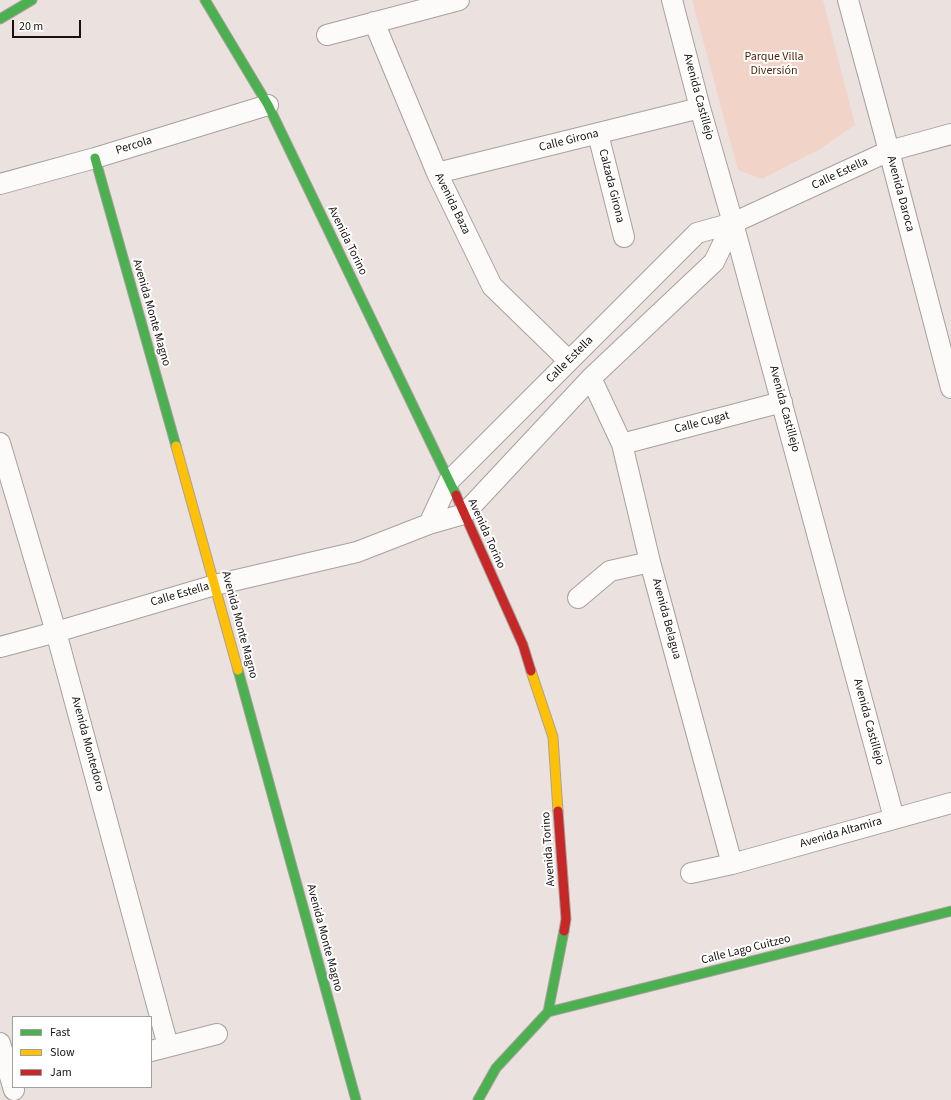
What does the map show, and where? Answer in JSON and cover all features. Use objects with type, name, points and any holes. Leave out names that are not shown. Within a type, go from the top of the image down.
[{"type":"street","points":[[0,19],[32,0]]},
{"type":"street","name":"Avenida Torino","points":[[206,0],[268,105],[449,481],[523,645],[553,736],[566,919],[548,1012]]},
{"type":"street","points":[[327,35],[459,0]]},
{"type":"street","name":"Avenida Castillejo","points":[[672,0],[700,108],[782,402],[894,818]]},
{"type":"street","name":"Avenida Daroca","points":[[848,0],[951,388]]},
{"type":"street","name":"Avenida Baza","points":[[374,22],[437,174],[492,286],[569,361]]},
{"type":"street","name":"Percola","points":[[0,184],[95,158],[268,105]]},
{"type":"street","name":"Calle Girona","points":[[437,174],[700,108]]},
{"type":"street","name":"Calzada Girona","points":[[598,134],[624,237]]},
{"type":"street","name":"Calle Estella","points":[[429,524],[449,481],[697,233],[733,223],[889,152],[951,134]]},
{"type":"street","name":"Avenida Monte Magno","points":[[95,158],[216,585],[356,1100]]},
{"type":"street","points":[[464,514],[591,378],[714,262],[733,223]]},
{"type":"street","name":"Avenida Belagua","points":[[591,378],[622,444],[650,562],[732,864]]},
{"type":"street","name":"Calle Cugat","points":[[622,444],[782,402]]},
{"type":"street","name":"Avenida Montedoro","points":[[0,443],[56,632],[151,1016]]},
{"type":"street","name":"Calle Estella","points":[[0,647],[216,585],[357,552],[429,524],[464,514]]},
{"type":"street","points":[[578,598],[610,571],[650,562]]},
{"type":"street","name":"Avenida Altamira","points":[[691,873],[732,864],[951,803]]},
{"type":"street","name":"Calle Lago Cuitzeo","points":[[548,1012],[951,911]]},
{"type":"street","points":[[478,1100],[496,1068],[548,1012]]},
{"type":"street","name":"Avenida Montedoro","points":[[152,1021],[159,1049]]},
{"type":"street","points":[[159,1049],[217,1034]]},
{"type":"street","points":[[0,1043],[12,1086]]},
{"type":"green space","name":"Parque Villa Diversión","points":[[692,0],[823,0],[855,125],[820,149],[762,179],[738,170]]},
{"type":"traffic: fast","points":[[0,19],[32,0]]},
{"type":"traffic: fast","points":[[205,0],[268,105],[456,495]]},
{"type":"traffic: fast","points":[[95,158],[176,446]]},
{"type":"traffic: fast","points":[[238,670],[356,1100]]},
{"type":"traffic: fast","points":[[548,1012],[951,911]]},
{"type":"traffic: fast","points":[[478,1100],[496,1068],[548,1012],[564,931]]},
{"type":"traffic: slow","points":[[176,446],[238,670]]},
{"type":"traffic: slow","points":[[531,671],[553,737],[558,811]]},
{"type":"traffic: jam","points":[[456,495],[523,645],[531,671]]},
{"type":"traffic: jam","points":[[558,811],[566,919],[564,931]]}]
